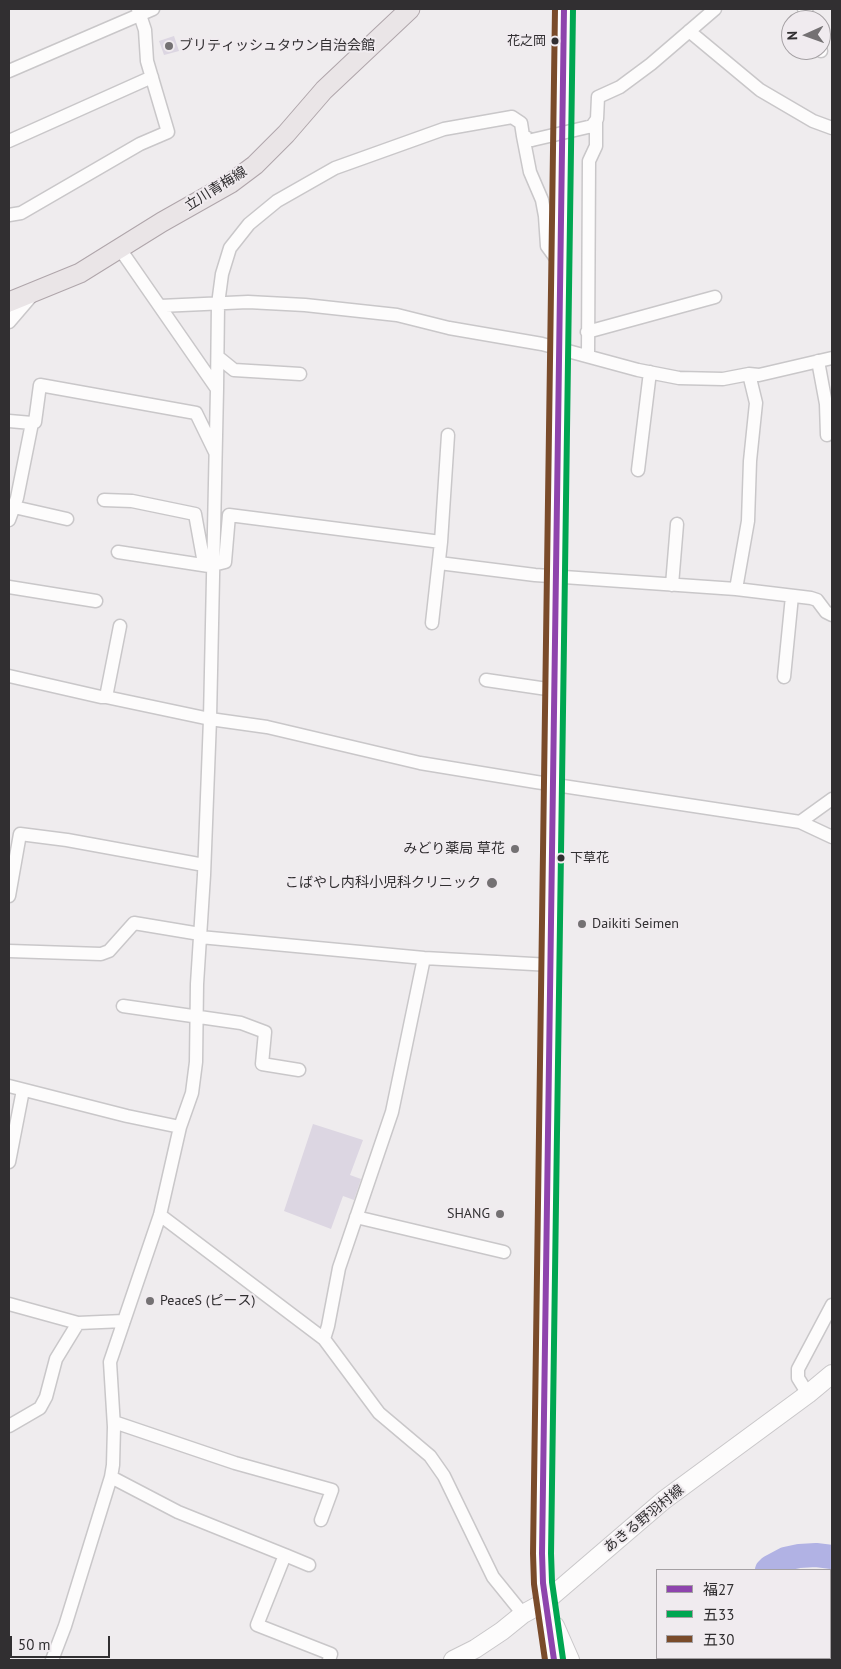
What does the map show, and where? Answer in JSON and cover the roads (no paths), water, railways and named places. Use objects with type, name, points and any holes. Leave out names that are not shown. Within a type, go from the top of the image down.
[{"type":"main road","name":"立川青梅線","points":[[9,302],[80,272],[231,183],[255,165],[286,134],[324,90],[410,9]]},
{"type":"main road","points":[[554,1660],[545,1602],[542,1553],[564,9]]},
{"type":"main road","name":"あきる野羽村線","points":[[453,1660],[502,1631],[523,1614],[545,1602],[664,1500],[808,1394],[832,1374]]},
{"type":"main road","points":[[545,1602],[570,1660]]},
{"type":"street","points":[[9,71],[138,11],[153,9]]},
{"type":"street","points":[[528,138],[592,125],[597,119],[598,97],[620,87],[651,64],[715,9]]},
{"type":"street","points":[[9,216],[21,213],[140,144],[168,132],[147,61],[145,30],[138,11]]},
{"type":"street","points":[[689,31],[760,90],[813,121],[832,128]]},
{"type":"street","points":[[9,141],[152,77]]},
{"type":"street","points":[[52,1660],[76,1592],[111,1476],[114,1422],[110,1362],[160,1215],[180,1127],[192,1093],[196,1062],[197,984],[210,719],[218,304],[222,274],[230,248],[249,224],[277,200],[332,170],[444,129],[512,116],[520,123],[528,138],[530,172],[542,200],[547,246],[560,264]]},
{"type":"street","points":[[588,356],[589,161],[596,146],[592,125]]},
{"type":"street","points":[[120,249],[217,389]]},
{"type":"street","points":[[9,322],[34,293]]},
{"type":"street","points":[[587,332],[715,297]]},
{"type":"street","points":[[160,306],[248,302],[305,305],[397,315],[449,328],[559,348],[680,378],[723,379],[749,374],[758,375],[832,358]]},
{"type":"street","points":[[218,357],[234,370],[300,374]]},
{"type":"street","points":[[818,361],[826,404],[827,435]]},
{"type":"street","points":[[638,470],[650,372]]},
{"type":"street","points":[[736,590],[748,521],[750,461],[756,403],[749,374]]},
{"type":"street","points":[[9,520],[23,472],[32,423],[35,422],[40,385],[196,413],[216,454]]},
{"type":"street","points":[[9,421],[32,423]]},
{"type":"street","points":[[432,623],[441,542],[448,435]]},
{"type":"street","points":[[104,500],[132,501],[195,514],[203,558],[214,564]]},
{"type":"street","points":[[14,507],[67,518]]},
{"type":"street","points":[[118,552],[208,566],[225,562],[229,515],[441,542]]},
{"type":"street","points":[[672,584],[677,524]]},
{"type":"street","points":[[439,563],[555,576],[672,584],[811,598],[817,600],[826,612],[832,615]]},
{"type":"street","points":[[9,587],[96,601]]},
{"type":"street","points":[[784,677],[792,596]]},
{"type":"street","points":[[106,697],[120,626]]},
{"type":"street","points":[[9,676],[210,719],[267,727],[420,763],[800,822],[832,837]]},
{"type":"street","points":[[486,680],[554,690]]},
{"type":"street","points":[[800,822],[832,800]]},
{"type":"street","points":[[9,896],[20,834],[67,840],[204,865]]},
{"type":"street","points":[[9,951],[102,954],[109,952],[134,923],[200,936],[424,958],[551,965]]},
{"type":"street","points":[[324,1339],[339,1268],[392,1112],[424,958]]},
{"type":"street","points":[[123,1006],[241,1023],[265,1032],[262,1064],[299,1070]]},
{"type":"street","points":[[9,1086],[127,1116],[180,1127]]},
{"type":"street","points":[[9,1162],[23,1090]]},
{"type":"street","points":[[160,1215],[324,1339],[379,1413],[430,1456],[444,1476],[493,1577],[523,1614]]},
{"type":"street","points":[[356,1217],[504,1252]]},
{"type":"street","points":[[9,1304],[78,1323],[124,1321]]},
{"type":"street","points":[[808,1394],[798,1378],[798,1369],[832,1306]]},
{"type":"street","points":[[9,1426],[40,1408],[46,1397],[56,1359],[78,1323]]},
{"type":"street","points":[[114,1422],[235,1463],[332,1490],[322,1520]]},
{"type":"street","points":[[111,1476],[178,1512],[309,1565]]},
{"type":"street","points":[[285,1555],[257,1625],[331,1654],[329,1660]]},
{"type":"waterway","points":[[768,1569],[785,1559],[799,1556],[816,1555],[832,1557]]},
{"type":"place","name":"花之岡","points":[[555,41]]},
{"type":"place","name":"ブリティッシュタウン自治会館","points":[[169,46]]},
{"type":"place","name":"みどり薬局 草花","points":[[515,849]]},
{"type":"place","name":"下草花","points":[[561,858]]},
{"type":"place","name":"こばやし内科小児科クリニック","points":[[492,883]]},
{"type":"place","name":"Daikiti Seimen","points":[[582,924]]},
{"type":"place","name":"SHANG","points":[[500,1214]]},
{"type":"place","name":"PeaceS (ピース)","points":[[150,1301]]}]
